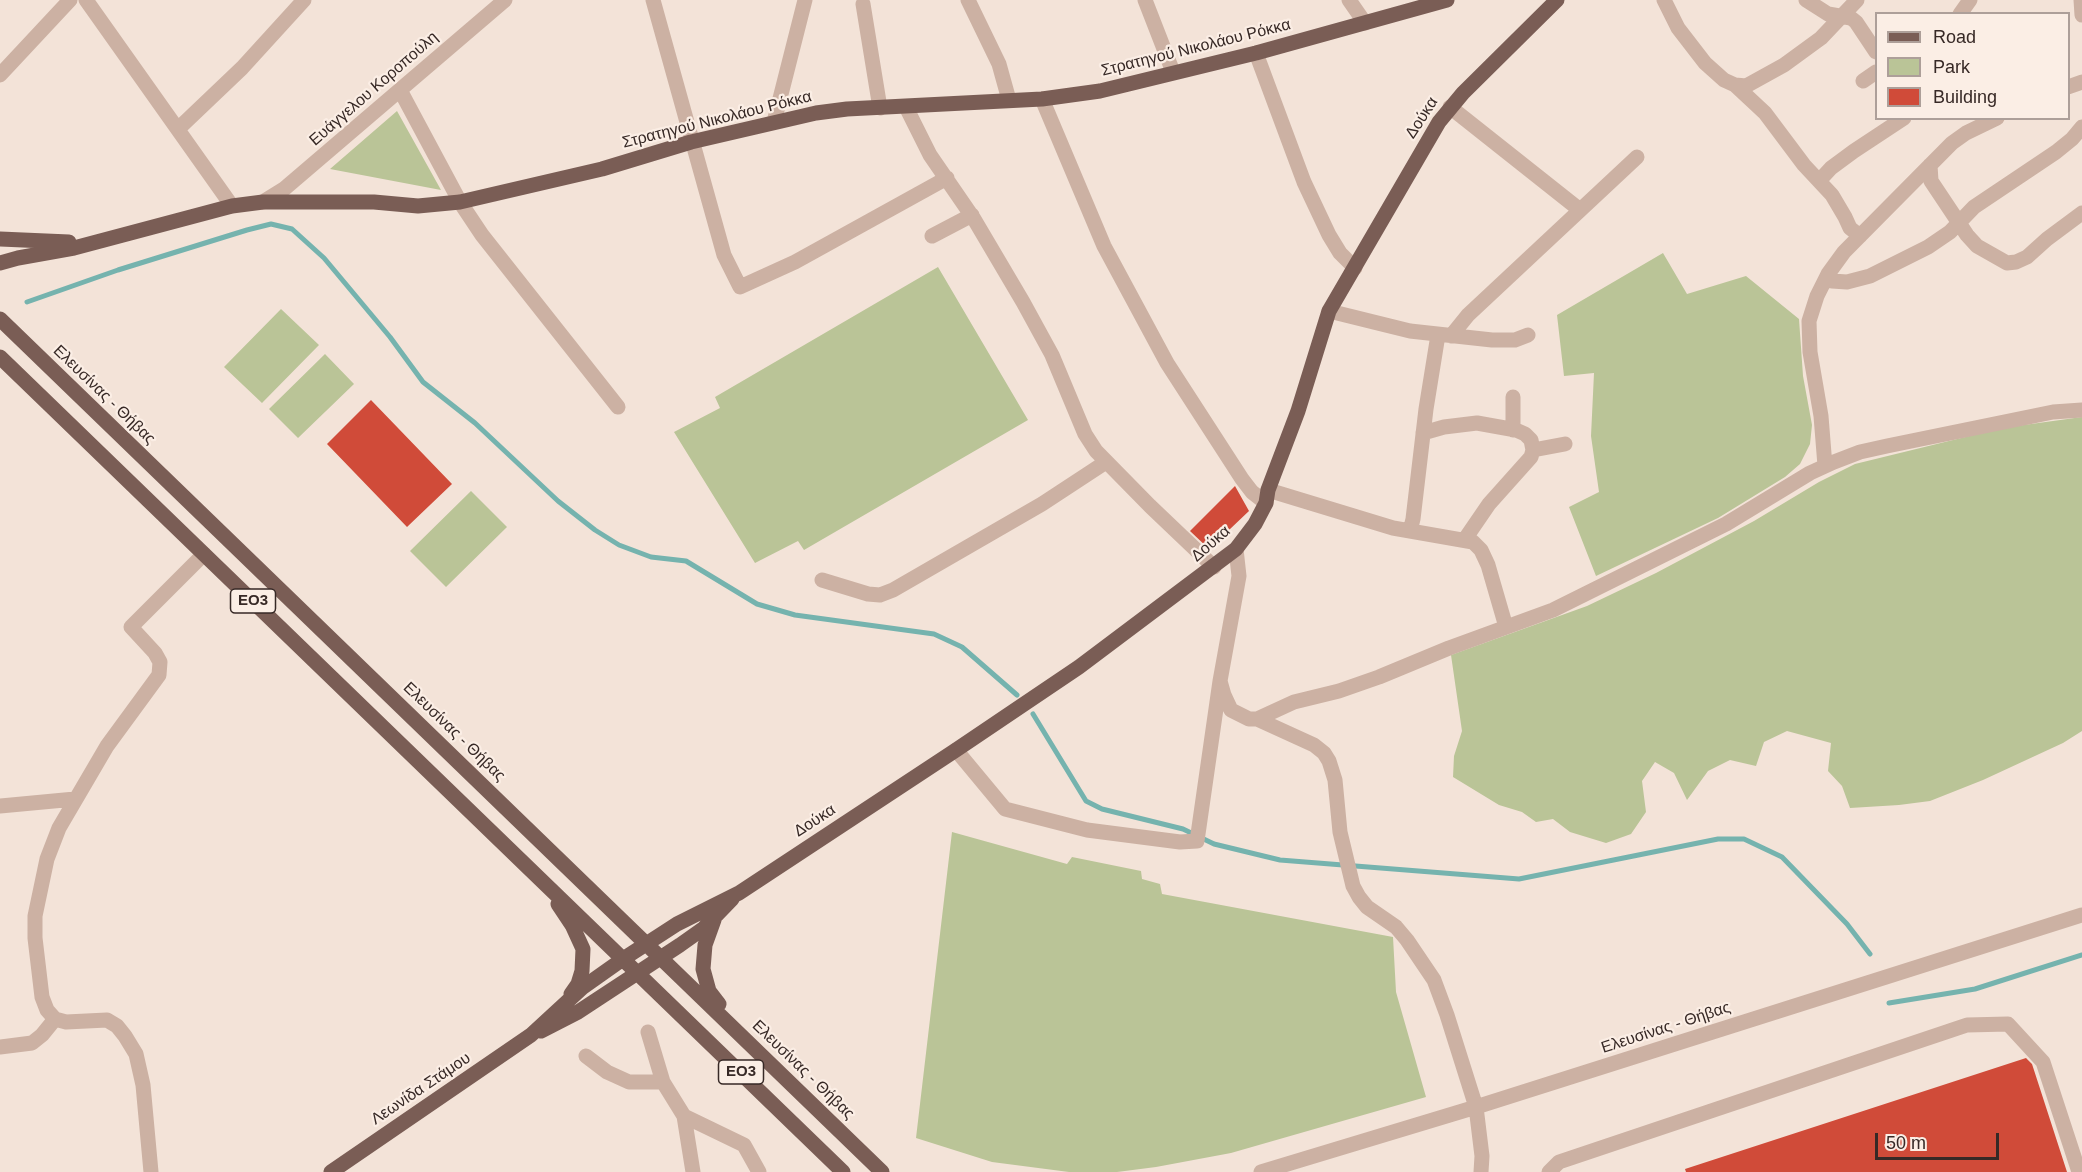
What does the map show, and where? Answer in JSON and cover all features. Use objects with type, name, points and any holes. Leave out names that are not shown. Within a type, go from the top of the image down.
[{"type":"main road","name":"Στρατηγού Νικολάου Ρόκκα","points":[[0,263],[74,248],[232,206],[263,202],[374,202],[418,206],[460,202],[602,169],[691,142],[816,113],[965,105],[1042,99],[1100,91],[1256,53],[1447,0]]},
{"type":"main road","name":"Δούκα","points":[[623,958],[699,912],[739,893],[956,750],[1079,667],[1236,549],[1255,524],[1267,496],[1298,411],[1329,311],[1450,107],[1557,0]]},
{"type":"main road","name":"Στρατηγού Νικολάου Ρόκκα","points":[[0,239],[45,242],[102,240]]},
{"type":"main road","name":"Ελευσίνας - Θήβας","points":[[0,319],[882,1172]]},
{"type":"main road","name":"ΕΟ3","points":[[0,357],[843,1172]]},
{"type":"main road","name":"ΕΟ3","points":[[540,877],[572,925],[583,949],[582,971],[578,984],[568,1000]]},
{"type":"main road","name":"Δούκα","points":[[638,973],[714,919],[739,893]]},
{"type":"main road","name":"ΕΟ3","points":[[714,919],[708,932],[702,959],[705,980],[709,991],[742,1036]]},
{"type":"main road","name":"Λεωνίδα Στάμου","points":[[338,1170],[531,1035],[568,1000],[623,958]]},
{"type":"main road","name":"Λεωνίδα Στάμου","points":[[531,1035],[567,1019],[638,973]]},
{"type":"street","points":[[0,75],[70,0]]},
{"type":"street","points":[[86,0],[232,206]]},
{"type":"street","points":[[178,129],[242,68],[304,0]]},
{"type":"street","points":[[653,0],[724,255],[740,287],[795,262],[947,178]]},
{"type":"street","points":[[774,122],[805,0]]},
{"type":"street","points":[[968,0],[999,64],[1009,100]]},
{"type":"street","points":[[1144,0],[1173,72]]},
{"type":"street","points":[[1349,0],[1365,23]]},
{"type":"street","points":[[1664,0],[1678,28],[1698,55],[1724,80],[1735,85],[1746,86],[1784,65],[1821,38],[1857,0]]},
{"type":"street","points":[[1806,0],[1828,14],[1842,16],[1856,22],[1875,50]]},
{"type":"street","points":[[2081,0],[2082,15]]},
{"type":"street","name":"Ευάγγελου Κοροπούλη","points":[[263,202],[284,189],[400,90],[496,3]]},
{"type":"street","points":[[863,4],[880,108]]},
{"type":"street","points":[[1256,53],[1304,182],[1335,244],[1355,268]]},
{"type":"street","points":[[1863,81],[1875,73]]},
{"type":"street","points":[[1735,85],[1764,113],[1832,195],[1850,228],[1860,236]]},
{"type":"street","points":[[400,90],[460,202],[482,235],[618,407]]},
{"type":"street","points":[[1042,99],[1104,246],[1167,363],[1252,492],[1410,531],[1473,542],[1481,550],[1506,627]]},
{"type":"street","points":[[906,107],[930,155],[972,215],[1023,302],[1052,355],[1085,434],[1096,451],[1214,567]]},
{"type":"street","points":[[1450,107],[1580,210]]},
{"type":"street","points":[[1819,181],[1831,168],[1901,120]]},
{"type":"street","points":[[1825,466],[1821,416],[1810,352],[1809,321],[1817,296],[1844,252],[1930,165],[1952,143],[1966,133],[1993,120]]},
{"type":"street","points":[[1826,278],[1832,281],[1847,282],[1870,276],[1928,247],[1950,232],[1974,207],[2056,152],[2082,127]]},
{"type":"street","points":[[1410,531],[1423,434],[1444,335],[1637,157]]},
{"type":"street","points":[[1930,165],[1931,181],[1977,246],[2007,263],[2027,257],[2082,213]]},
{"type":"street","points":[[932,236],[972,215]]},
{"type":"street","points":[[1329,311],[1410,331],[1492,340],[1515,340],[1528,335]]},
{"type":"street","points":[[1513,397],[1513,429]]},
{"type":"street","points":[[1257,719],[1294,702],[1339,691],[1379,677],[1449,648],[1553,610],[1726,524],[1825,466],[1887,446],[2053,412],[2082,410]]},
{"type":"street","points":[[1423,434],[1444,427],[1477,423],[1513,429],[1525,434],[1531,440],[1533,450],[1531,457],[1489,504],[1465,539]]},
{"type":"street","points":[[1533,450],[1565,444]]},
{"type":"street","points":[[822,580],[868,594],[880,595],[893,590],[1042,504],[1106,462]]},
{"type":"street","points":[[956,750],[1005,809],[1087,830],[1180,842],[1197,841],[1220,681],[1239,576],[1236,549]]},
{"type":"street","points":[[151,1172],[140,1070],[136,1054],[117,1026],[107,1020],[66,1022],[55,1019],[47,1010],[42,997],[35,938],[35,916],[47,859],[59,828],[107,746],[159,675],[160,662],[155,653],[131,627],[204,554]]},
{"type":"street","points":[[1220,681],[1231,710],[1249,719],[1257,719],[1314,745],[1329,760],[1335,780],[1342,840],[1353,886],[1367,907],[1396,927],[1434,980],[1476,1107],[1482,1156],[1480,1172]]},
{"type":"street","points":[[0,807],[75,799]]},
{"type":"street","name":"Ελευσίνας - Θήβας","points":[[1261,1172],[1476,1107],[2082,915]]},
{"type":"street","points":[[0,1047],[32,1043],[55,1019]]},
{"type":"street","points":[[1549,1172],[1559,1162],[1967,1025],[2008,1024],[2043,1062],[2079,1172]]},
{"type":"street","points":[[648,1032],[663,1082],[684,1116],[693,1172]]},
{"type":"street","points":[[586,1056],[606,1072],[629,1082],[663,1082]]},
{"type":"street","points":[[684,1116],[744,1145],[759,1172]]},
{"type":"green space","points":[[397,111],[441,190],[330,169]]},
{"type":"green space","points":[[1663,253],[1687,294],[1746,276],[1799,319],[1803,376],[1812,425],[1810,444],[1800,464],[1785,477],[1718,518],[1596,576],[1569,507],[1599,492],[1591,436],[1594,373],[1564,376],[1557,315]]},
{"type":"green space","points":[[938,267],[1028,420],[804,550],[798,541],[755,563],[674,432],[720,408],[715,397]]},
{"type":"green space","points":[[281,309],[319,345],[262,403],[224,367]]},
{"type":"green space","points":[[325,354],[354,384],[298,438],[269,409]]},
{"type":"green space","points":[[2082,417],[2082,731],[2063,743],[1983,780],[1930,801],[1850,808],[1842,786],[1828,771],[1831,743],[1787,731],[1764,742],[1756,766],[1730,760],[1708,771],[1687,800],[1674,773],[1655,762],[1642,781],[1646,812],[1631,834],[1606,843],[1570,832],[1553,819],[1536,822],[1522,812],[1499,805],[1453,777],[1454,756],[1462,731],[1451,655],[1587,606],[1656,573],[1855,464],[2002,428]]},
{"type":"green space","points":[[471,491],[507,527],[446,587],[410,551]]},
{"type":"green space","points":[[952,832],[1067,864],[1072,857],[1141,871],[1142,879],[1160,884],[1162,894],[1393,937],[1396,992],[1426,1097],[1231,1153],[1117,1172],[1069,1172],[992,1162],[916,1138]]},
{"type":"building","points":[[371,400],[452,484],[407,527],[327,444]]},
{"type":"building","points":[[1235,486],[1249,511],[1209,549],[1190,531]]},
{"type":"building","points":[[2026,1058],[2032,1064],[2067,1172],[1686,1172],[1685,1169]]},
{"type":"waterway","points":[[27,302],[118,270],[247,230],[271,224],[292,229],[324,258],[390,337],[423,382],[475,423],[558,501],[595,530],[619,545],[651,557],[686,561],[757,604],[795,615],[934,634],[962,647],[1017,695]]},
{"type":"waterway","points":[[1033,714],[1086,801],[1102,809],[1183,829],[1214,844],[1280,860],[1519,879],[1718,839],[1744,839],[1782,857],[1847,924],[1870,954]]},
{"type":"waterway","points":[[1889,1003],[1975,989],[2082,955]]}]
